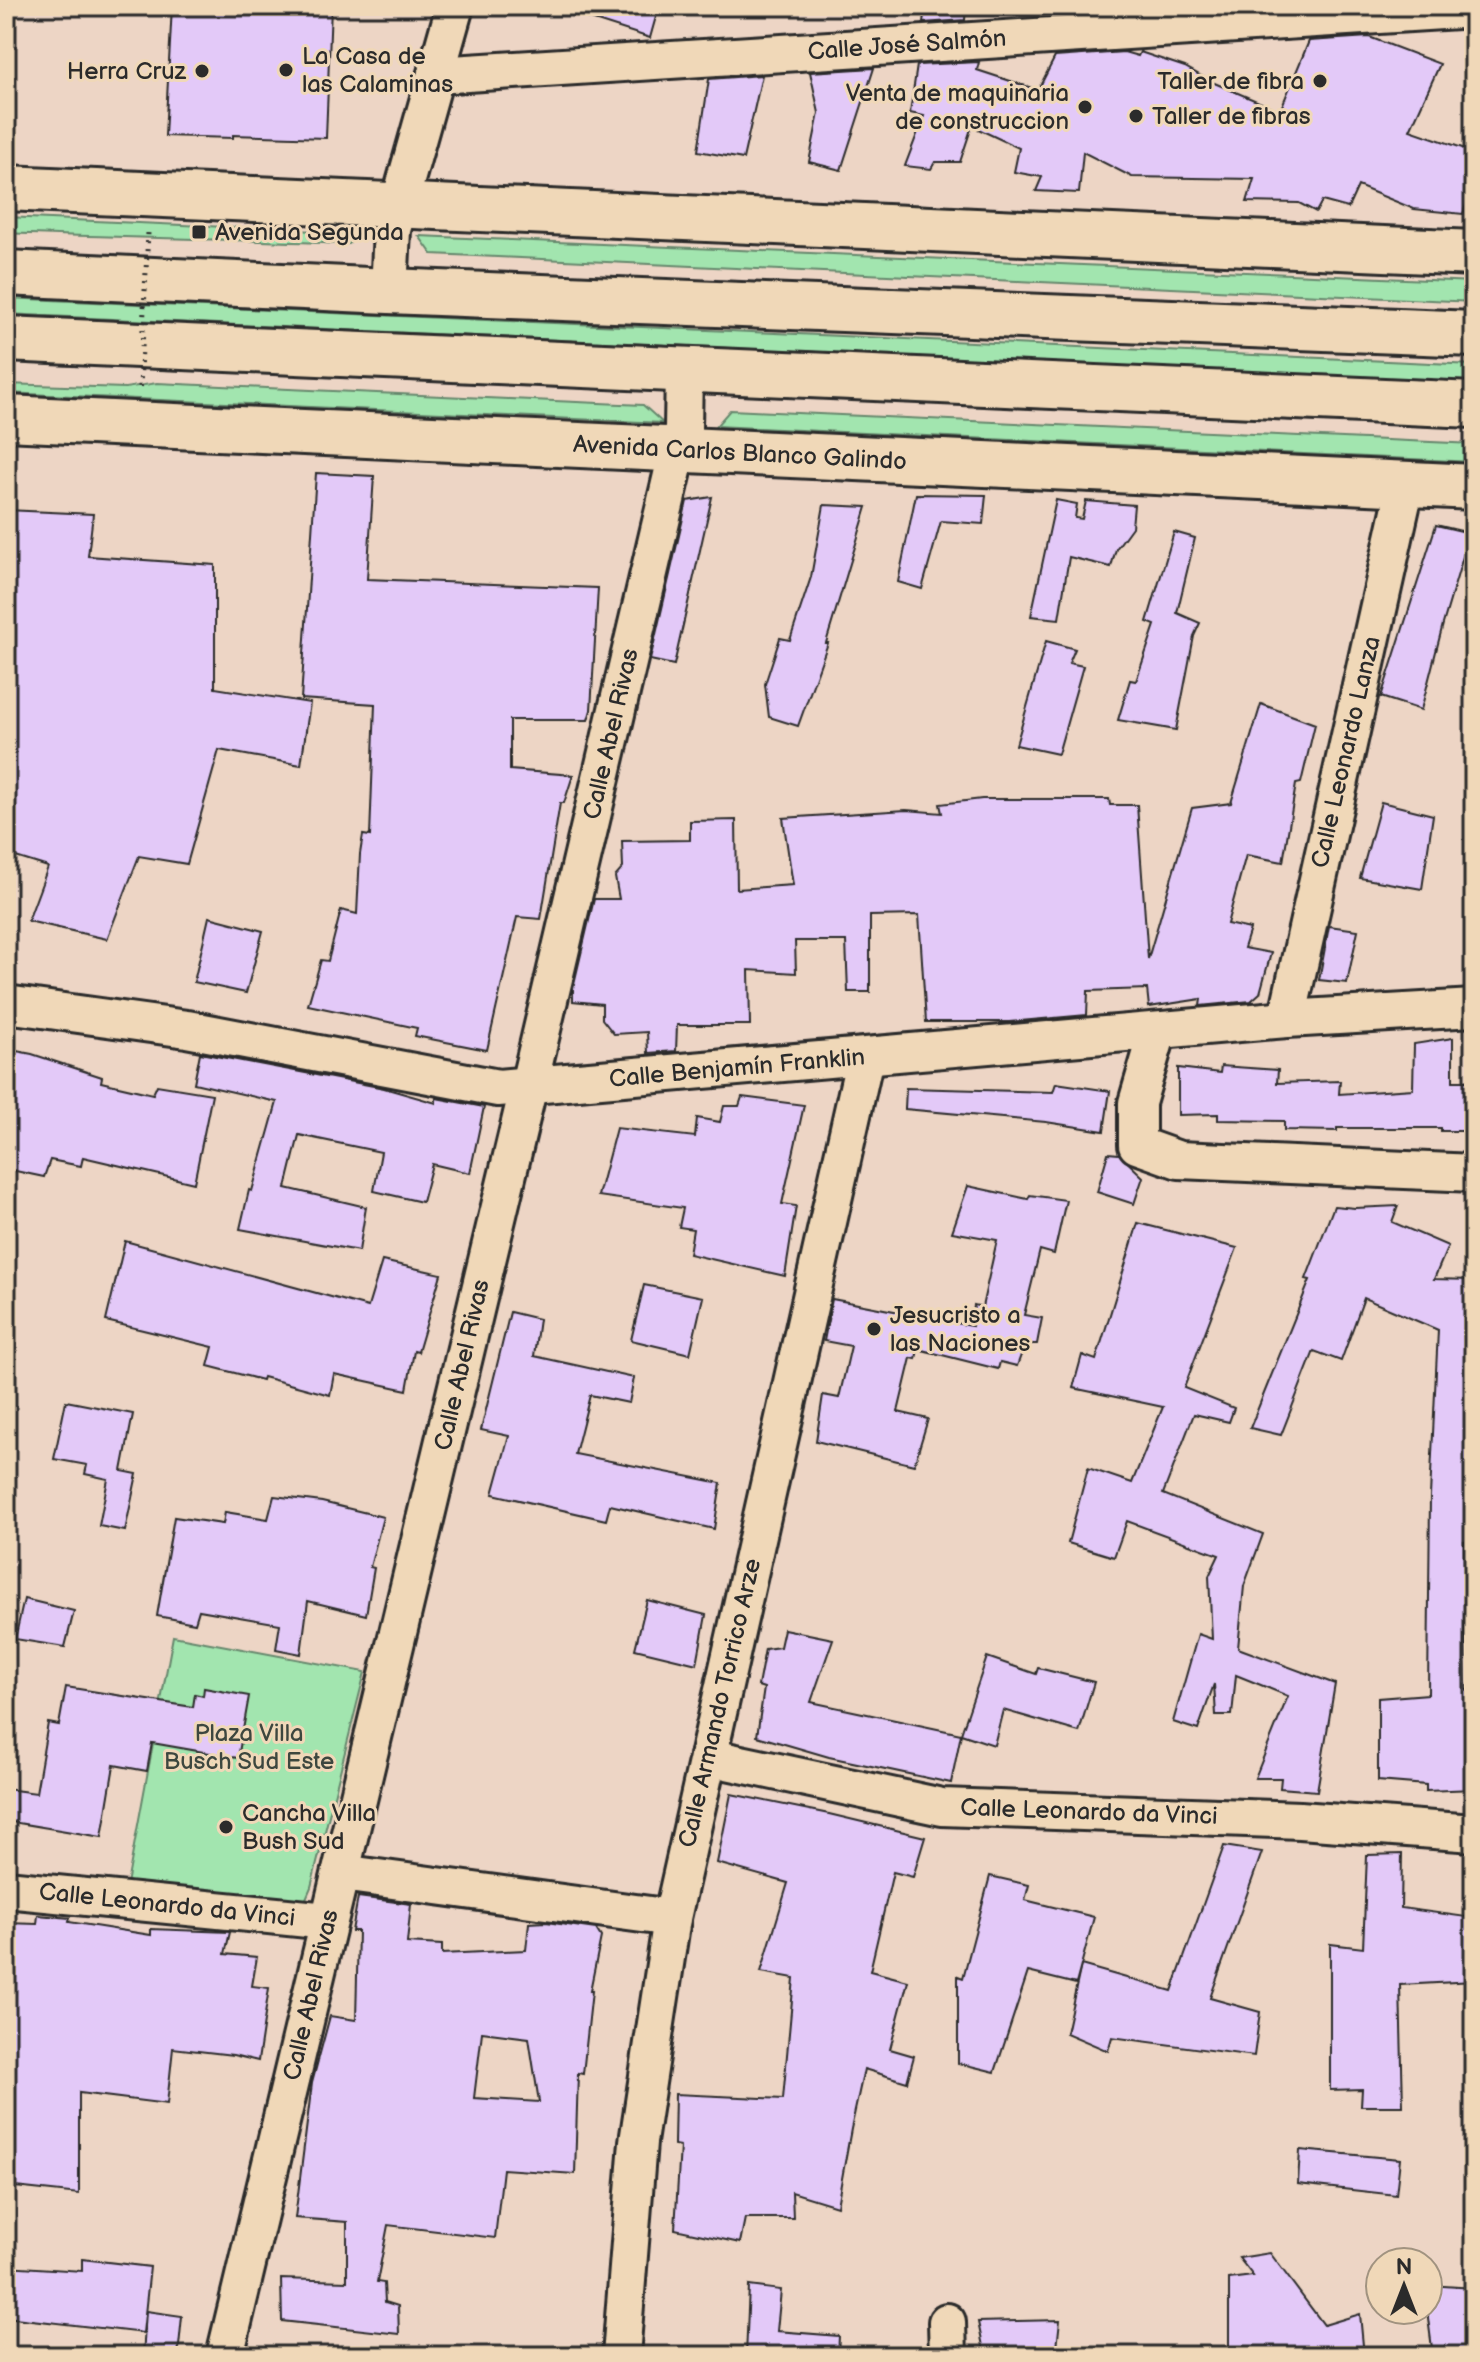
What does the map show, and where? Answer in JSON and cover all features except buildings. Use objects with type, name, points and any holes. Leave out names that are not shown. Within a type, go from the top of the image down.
[{"type":"main road","points":[[6,188],[1474,253]]},
{"type":"main road","points":[[6,273],[1474,334]]},
{"type":"main road","points":[[6,339],[1474,405]]},
{"type":"main road","name":"Avenida Carlos Blanco Galindo","points":[[6,418],[1474,487]]},
{"type":"street","points":[[389,291],[392,230],[455,6]]},
{"type":"street","name":"Calle José Salmón","points":[[436,75],[1474,9]]},
{"type":"street","name":"Calle Abel Rivas","points":[[225,2356],[678,450],[683,428],[684,371]]},
{"type":"street","name":"Calle Leonardo Lanza","points":[[1287,1019],[1406,484]]},
{"type":"street","name":"Calle Benjamín Franklin","points":[[6,1004],[187,1029],[498,1088],[1287,1019],[1474,1008]]},
{"type":"street","points":[[1158,1031],[1137,1103],[1137,1145],[1179,1160],[1474,1173]]},
{"type":"street","name":"Calle Armando Torrico Arze","points":[[621,2356],[638,2142],[672,1918],[865,1057]]},
{"type":"street","name":"Calle Leonardo da Vinci","points":[[708,1757],[942,1807],[1300,1820],[1474,1833]]},
{"type":"street","points":[[341,1873],[672,1918]]},
{"type":"street","name":"Calle Leonardo da Vinci","points":[[6,1889],[328,1921]]},
{"type":"path","points":[[140,387],[148,233]]},
{"type":"green space","points":[[6,217],[359,233],[349,244],[6,233]]},
{"type":"green space","points":[[419,236],[1474,282],[1474,302],[432,254]]},
{"type":"green space","points":[[6,298],[1474,365],[1474,383],[6,314]]},
{"type":"green space","points":[[157,383],[643,405],[663,423],[6,393],[6,384],[125,388]]},
{"type":"green space","points":[[730,410],[1474,444],[1474,462],[716,426]]},
{"type":"green space","name":"Plaza Villa Busch Sud Este","points":[[173,1636],[365,1672],[305,1901],[127,1884]]},
{"type":"place","name":"La Casa de las Calaminas","points":[[286,70]]},
{"type":"place","name":"Herra Cruz","points":[[202,71]]},
{"type":"place","name":"Taller de fibra","points":[[1320,81]]},
{"type":"place","name":"Venta de maquinaria de construccion","points":[[1085,107]]},
{"type":"place","name":"Taller de fibras","points":[[1136,116]]},
{"type":"place","name":"Avenida Segunda","points":[[199,232]]},
{"type":"place","name":"Jesucristo a las Naciones","points":[[874,1329]]},
{"type":"place","name":"Cancha Villa Bush Sud","points":[[226,1827]]}]
